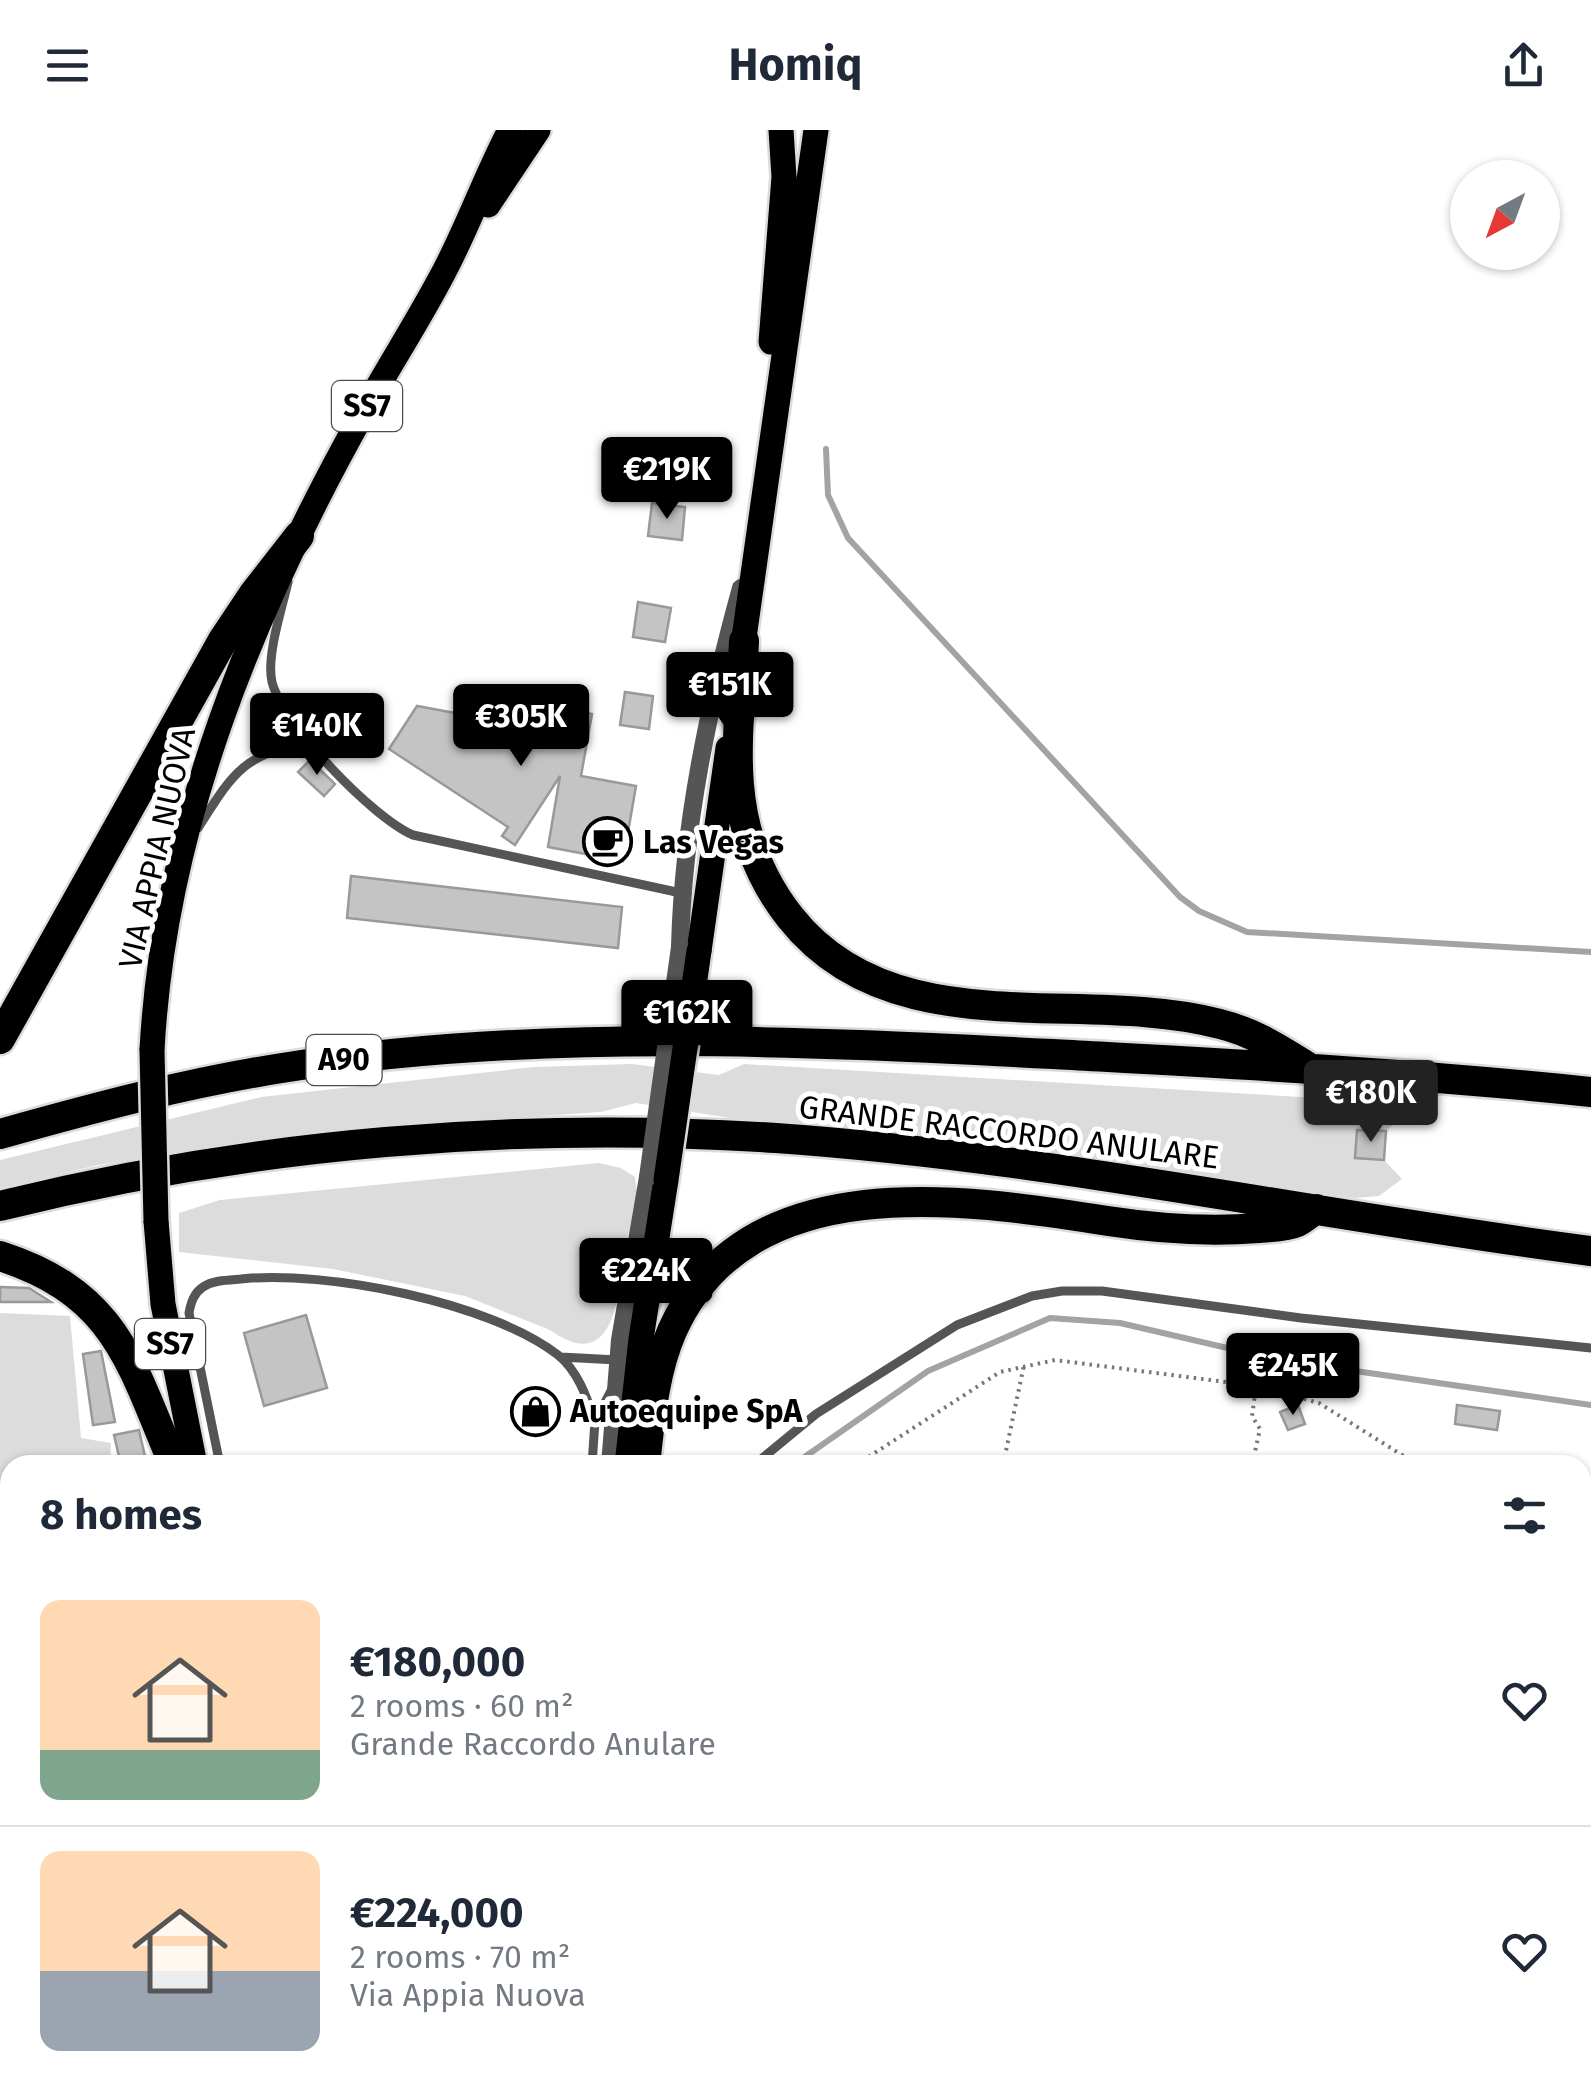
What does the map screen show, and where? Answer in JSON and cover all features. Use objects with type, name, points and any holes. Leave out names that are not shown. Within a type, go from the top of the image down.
[{"type":"highway","points":[[0,1039],[223,640],[299,536]]},
{"type":"highway","points":[[744,640],[738,782],[748,836],[779,903],[803,933],[828,955],[888,986],[953,1000],[1024,1009],[1157,1014],[1220,1024],[1264,1039],[1310,1069]]},
{"type":"highway","name":"GRANDE RACCORDO ANULARE","points":[[0,1134],[117,1102],[279,1068],[411,1053],[576,1042],[858,1044],[1310,1069],[1591,1092]]},
{"type":"highway","name":"GRANDE RACCORDO ANULARE","points":[[0,1206],[153,1174],[277,1154],[442,1138],[561,1133],[774,1138],[1112,1177],[1591,1251]]},
{"type":"highway","points":[[647,1455],[660,1368],[681,1312],[729,1256],[785,1222],[844,1207],[940,1204],[1026,1210],[1204,1232],[1295,1223],[1316,1209]]},
{"type":"highway","points":[[0,1256],[35,1267],[62,1282],[98,1314],[132,1367],[170,1455]]},
{"type":"main road","name":"VIA APPIA NUOVA","points":[[193,1455],[163,1304],[156,1221],[152,1050],[157,984],[182,852],[208,754],[226,704],[299,536],[362,414],[441,278],[510,130]]},
{"type":"main road","points":[[441,278],[538,130]]},
{"type":"main road","points":[[770,452],[771,332],[784,176],[780,130]]},
{"type":"main road","points":[[628,1455],[657,1179],[689,949],[744,640],[816,130]]},
{"type":"street","points":[[689,949],[681,892],[713,691],[759,526]]},
{"type":"street","points":[[611,1455],[617,1360],[657,1179]]},
{"type":"lane","points":[[299,536],[274,644],[272,681],[285,709],[308,742],[374,809],[413,835],[681,892]]},
{"type":"lane","points":[[182,852],[226,782],[272,748],[308,742]]},
{"type":"lane","points":[[218,1455],[189,1313],[194,1296],[206,1285],[269,1277],[328,1282],[408,1296],[501,1324],[561,1357],[582,1386],[595,1422]]},
{"type":"lane","points":[[766,1455],[816,1414],[956,1325],[1032,1296],[1062,1291],[1102,1291],[1301,1318],[1591,1348]]},
{"type":"lane","points":[[561,1357],[617,1360]]},
{"type":"lane","points":[[593,1455],[595,1422],[603,1400],[616,1382]]},
{"type":"path","points":[[871,1455],[1000,1372],[1056,1360],[1257,1386],[1319,1403],[1402,1455]]},
{"type":"path","points":[[1005,1455],[1024,1366]]},
{"type":"path","points":[[1254,1455],[1260,1429],[1252,1416],[1257,1386]]},
{"type":"shaded area","points":[[632,1064],[719,1075],[744,1064],[1386,1102],[1405,1115],[1386,1131],[1357,1130],[1355,1158],[1384,1160],[1402,1179],[1379,1196],[1355,1198],[1004,1144],[730,1118],[636,1103],[601,1112],[249,1141],[98,1165],[0,1188],[0,1160],[261,1097],[534,1067]]},
{"type":"shaded area","points":[[599,1163],[621,1168],[635,1177],[638,1209],[626,1241],[610,1322],[602,1336],[589,1343],[572,1342],[465,1296],[333,1269],[179,1252],[179,1213],[220,1200]]},
{"type":"shaded area","points":[[0,1313],[70,1316],[81,1438],[111,1443],[110,1455],[0,1455]]},
{"type":"building","points":[[652,503],[685,507],[682,540],[648,536]]},
{"type":"building","points":[[638,602],[671,608],[665,642],[633,637]]},
{"type":"building","points":[[459,689],[592,714],[581,776],[636,786],[623,861],[548,847],[560,776],[515,845],[502,836],[508,827],[389,749],[417,706],[455,713]]},
{"type":"building","points":[[625,692],[653,696],[649,729],[620,725]]},
{"type":"building","points":[[310,760],[335,784],[324,796],[298,772]]},
{"type":"building","points":[[351,876],[622,907],[618,948],[347,918]]},
{"type":"building","points":[[1357,1130],[1386,1131],[1384,1160],[1355,1158]]},
{"type":"building","points":[[0,1287],[29,1288],[51,1302],[0,1302]]},
{"type":"building","points":[[306,1315],[327,1388],[264,1406],[244,1333]]},
{"type":"building","points":[[101,1351],[115,1422],[93,1425],[83,1354]]},
{"type":"building","points":[[1298,1405],[1305,1424],[1288,1430],[1280,1412]]},
{"type":"building","points":[[1457,1405],[1500,1411],[1497,1430],[1455,1424]]},
{"type":"building","points":[[139,1430],[145,1455],[119,1455],[114,1435]]},
{"type":"waterway","points":[[826,449],[828,495],[848,538],[1180,897],[1199,911],[1247,932],[1591,952]]},
{"type":"waterway","points":[[807,1455],[928,1371],[1050,1318],[1120,1323],[1279,1360],[1591,1405]]},
{"type":"place","name":"Las Vegas","points":[[608,842]]},
{"type":"place","name":"Autoequipe SpA","points":[[535,1411]]}]
